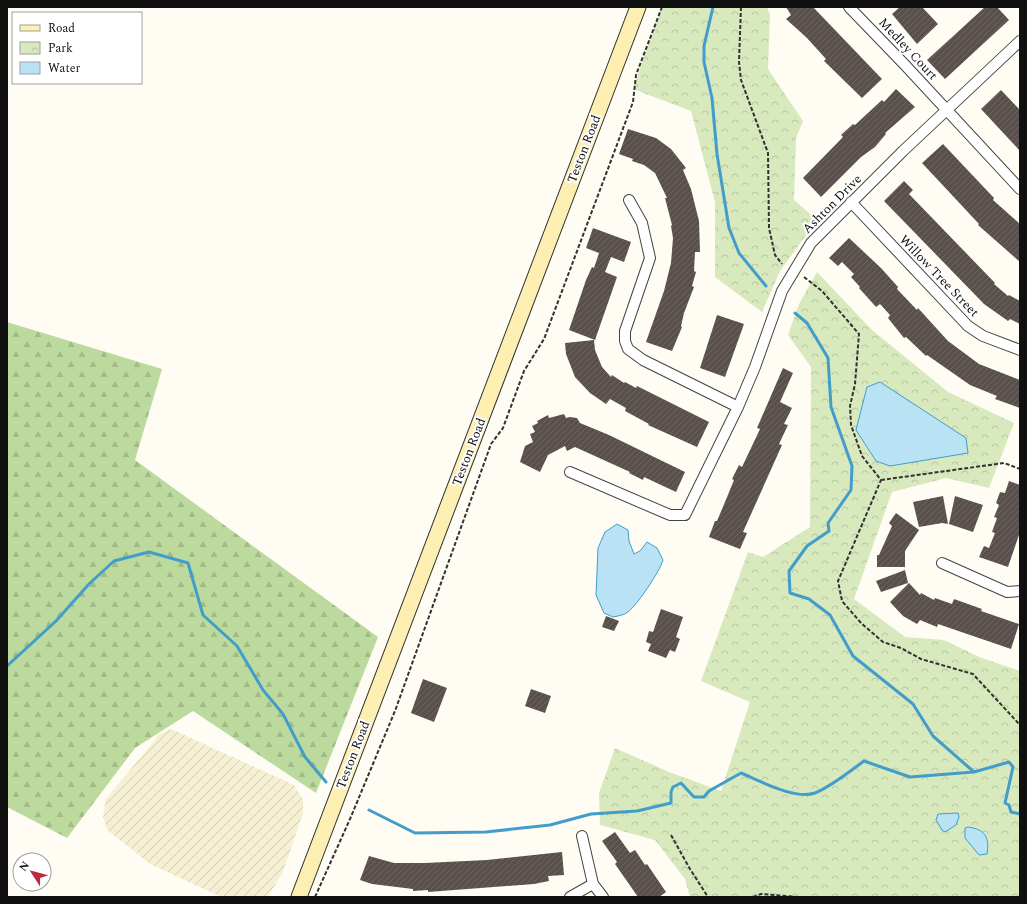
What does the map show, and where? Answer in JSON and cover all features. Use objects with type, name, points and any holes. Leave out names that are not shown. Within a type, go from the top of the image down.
[{"type":"main road","name":"Teston Road","points":[[299,897],[638,7]]},
{"type":"street","name":"Medley Court","points":[[849,7],[1020,189]]},
{"type":"street","name":"Ashton Drive","points":[[570,472],[670,515],[685,515],[738,408],[755,367],[782,291],[811,242],[1020,41]]},
{"type":"street","points":[[629,200],[642,223],[650,258],[625,331],[625,341],[628,349],[643,360],[738,408]]},
{"type":"street","name":"Willow Tree Street","points":[[851,202],[968,326],[983,336],[1020,350]]},
{"type":"street","points":[[942,563],[1007,592],[1020,591]]},
{"type":"street","points":[[582,836],[593,884],[603,897]]},
{"type":"street","points":[[570,897],[593,884]]},
{"type":"path","points":[[315,897],[350,819],[395,711],[491,444],[503,428],[524,371],[544,339],[634,102],[636,75],[662,7]]},
{"type":"path","points":[[741,7],[739,62],[741,80],[768,153],[769,228],[775,255],[782,264]]},
{"type":"path","points":[[804,277],[822,291],[859,334],[855,384],[850,406],[851,425],[862,456],[881,480]]},
{"type":"path","points":[[881,480],[1004,463],[1020,469]]},
{"type":"path","points":[[881,480],[838,581],[842,601],[861,624],[883,642],[901,648],[921,659],[973,674],[1020,725]]},
{"type":"path","points":[[671,835],[690,870],[708,897]]},
{"type":"path","points":[[753,897],[761,894],[798,897]]},
{"type":"shaded area","points":[[171,729],[294,785],[303,799],[303,813],[283,872],[268,897],[221,897],[150,864],[107,830],[103,816],[106,799],[159,735]]},
{"type":"green space","points":[[662,7],[767,7],[770,15],[768,69],[803,121],[796,138],[794,200],[817,220],[780,271],[762,312],[715,277],[715,202],[691,111],[633,89]]},
{"type":"green space","points":[[817,272],[872,330],[948,392],[1014,423],[989,488],[946,478],[892,492],[854,599],[905,637],[944,640],[979,657],[1020,671],[1020,897],[690,897],[685,879],[655,840],[600,825],[599,793],[615,748],[669,772],[721,791],[750,702],[701,681],[748,552],[763,557],[810,527],[811,367],[788,335],[799,304]]},
{"type":"green space","points":[[7,322],[162,369],[135,460],[378,637],[316,793],[193,711],[135,748],[67,838],[7,807]]},
{"type":"water","points":[[880,382],[966,438],[968,453],[890,466],[876,461],[856,430],[867,387]]},
{"type":"water","points":[[617,524],[628,530],[629,541],[634,554],[640,551],[647,542],[657,548],[663,560],[643,595],[632,608],[625,614],[613,617],[604,613],[596,595],[598,548],[605,532]]},
{"type":"water","points":[[958,813],[959,817],[956,825],[945,832],[942,830],[936,820],[938,814]]},
{"type":"water","points":[[968,827],[979,830],[985,835],[988,843],[987,854],[979,855],[965,838],[965,828]]},
{"type":"building","points":[[786,7],[813,7],[882,79],[862,98],[824,61],[826,59],[807,38],[786,19],[791,15]]},
{"type":"building","points":[[900,7],[922,7],[938,24],[917,44],[892,14]]},
{"type":"building","points":[[985,7],[997,7],[1009,20],[945,79],[927,60]]},
{"type":"building","points":[[896,89],[915,107],[885,133],[886,134],[875,147],[861,157],[821,197],[803,178],[843,137],[841,135],[853,124],[855,125],[882,100],[884,102]]},
{"type":"building","points":[[1001,90],[1020,110],[1020,151],[981,109]]},
{"type":"building","points":[[628,129],[656,138],[671,149],[686,168],[683,170],[691,189],[699,221],[700,252],[695,252],[694,271],[696,272],[692,286],[694,287],[684,313],[682,327],[672,351],[646,342],[664,291],[671,263],[673,238],[672,225],[665,198],[667,198],[655,173],[644,165],[632,161],[633,159],[619,154]]},
{"type":"building","points":[[943,144],[994,198],[993,200],[1020,224],[1020,262],[978,225],[979,224],[922,163]]},
{"type":"building","points":[[904,181],[913,190],[909,194],[995,283],[994,284],[1008,296],[1009,295],[1020,301],[1020,324],[1010,319],[1008,321],[984,304],[884,201]]},
{"type":"building","points":[[593,228],[631,242],[624,262],[611,257],[605,272],[617,277],[595,340],[569,330],[586,280],[592,267],[594,268],[599,253],[586,248]]},
{"type":"building","points":[[849,238],[881,268],[898,287],[897,289],[917,310],[918,308],[948,341],[979,364],[1020,380],[1020,408],[995,399],[997,396],[970,385],[927,355],[926,356],[906,337],[904,338],[888,318],[890,315],[880,304],[876,307],[859,288],[860,287],[851,277],[854,274],[842,262],[838,266],[829,258]]},
{"type":"building","points":[[717,315],[744,324],[725,377],[700,368]]},
{"type":"building","points":[[594,340],[595,350],[602,367],[611,377],[612,375],[624,383],[625,382],[636,388],[637,386],[709,422],[697,447],[648,425],[649,424],[625,411],[626,408],[610,399],[606,404],[590,393],[575,377],[566,354],[565,343]]},
{"type":"building","points":[[783,368],[793,373],[780,402],[792,408],[784,424],[788,425],[779,444],[782,445],[743,532],[747,533],[740,549],[709,537],[734,480],[732,479],[739,465],[742,467],[760,429],[757,428]]},
{"type":"building","points":[[564,414],[566,418],[577,418],[580,423],[609,435],[685,472],[676,492],[644,477],[643,480],[629,473],[630,472],[575,447],[567,451],[565,446],[548,455],[540,472],[520,462],[525,446],[533,442],[530,434],[535,432],[532,426],[538,423],[537,421],[548,415],[549,418]]},
{"type":"building","points":[[1009,481],[1020,485],[1020,532],[1008,567],[979,557],[984,546],[989,548],[995,533],[992,532],[997,518],[994,517],[999,505],[996,503],[1000,492],[1005,493]]},
{"type":"building","points":[[943,496],[948,524],[942,523],[919,527],[913,502]]},
{"type":"building","points":[[955,496],[983,505],[973,532],[949,524]]},
{"type":"building","points":[[896,513],[919,530],[905,551],[905,567],[877,567],[877,555],[879,555],[892,526],[889,523]]},
{"type":"building","points":[[905,570],[908,583],[881,592],[876,581]]},
{"type":"building","points":[[909,583],[920,595],[921,593],[934,600],[935,598],[952,604],[954,599],[982,609],[981,611],[1019,624],[1011,649],[938,624],[937,627],[920,620],[917,624],[903,616],[890,602]]},
{"type":"building","points":[[661,609],[683,617],[676,637],[680,639],[675,652],[670,650],[666,658],[648,651],[651,644],[646,642],[649,631],[653,632]]},
{"type":"building","points":[[606,616],[619,621],[614,631],[602,627]]},
{"type":"building","points":[[423,679],[447,688],[434,722],[411,713]]},
{"type":"building","points":[[531,689],[551,696],[545,713],[525,706]]},
{"type":"building","points":[[615,832],[630,853],[635,850],[645,865],[647,864],[666,892],[659,897],[638,897],[615,864],[617,862],[602,841]]},
{"type":"building","points":[[562,852],[564,875],[548,876],[549,881],[534,884],[428,892],[428,890],[413,891],[413,889],[372,884],[360,880],[369,856],[394,863],[425,863],[487,860]]},
{"type":"waterway","points":[[713,7],[704,46],[704,62],[712,98],[717,154],[729,228],[739,253],[766,286]]},
{"type":"waterway","points":[[795,313],[807,323],[828,358],[831,407],[852,466],[851,490],[828,523],[829,531],[807,546],[789,571],[790,593],[809,599],[830,615],[853,656],[913,704],[933,736],[974,772]]},
{"type":"waterway","points":[[7,666],[56,621],[89,584],[114,561],[149,552],[188,563],[203,615],[237,646],[263,690],[283,714],[305,757],[326,782]]},
{"type":"waterway","points":[[369,810],[415,833],[486,832],[550,825],[591,814],[637,811],[671,803],[671,792],[673,787],[681,783],[694,797],[704,797],[709,791],[741,773],[767,785],[788,792],[798,794],[815,793],[834,783],[864,761],[910,777],[974,772],[1009,762],[1013,767],[1005,803],[1009,805],[1011,812],[1020,814]]}]
